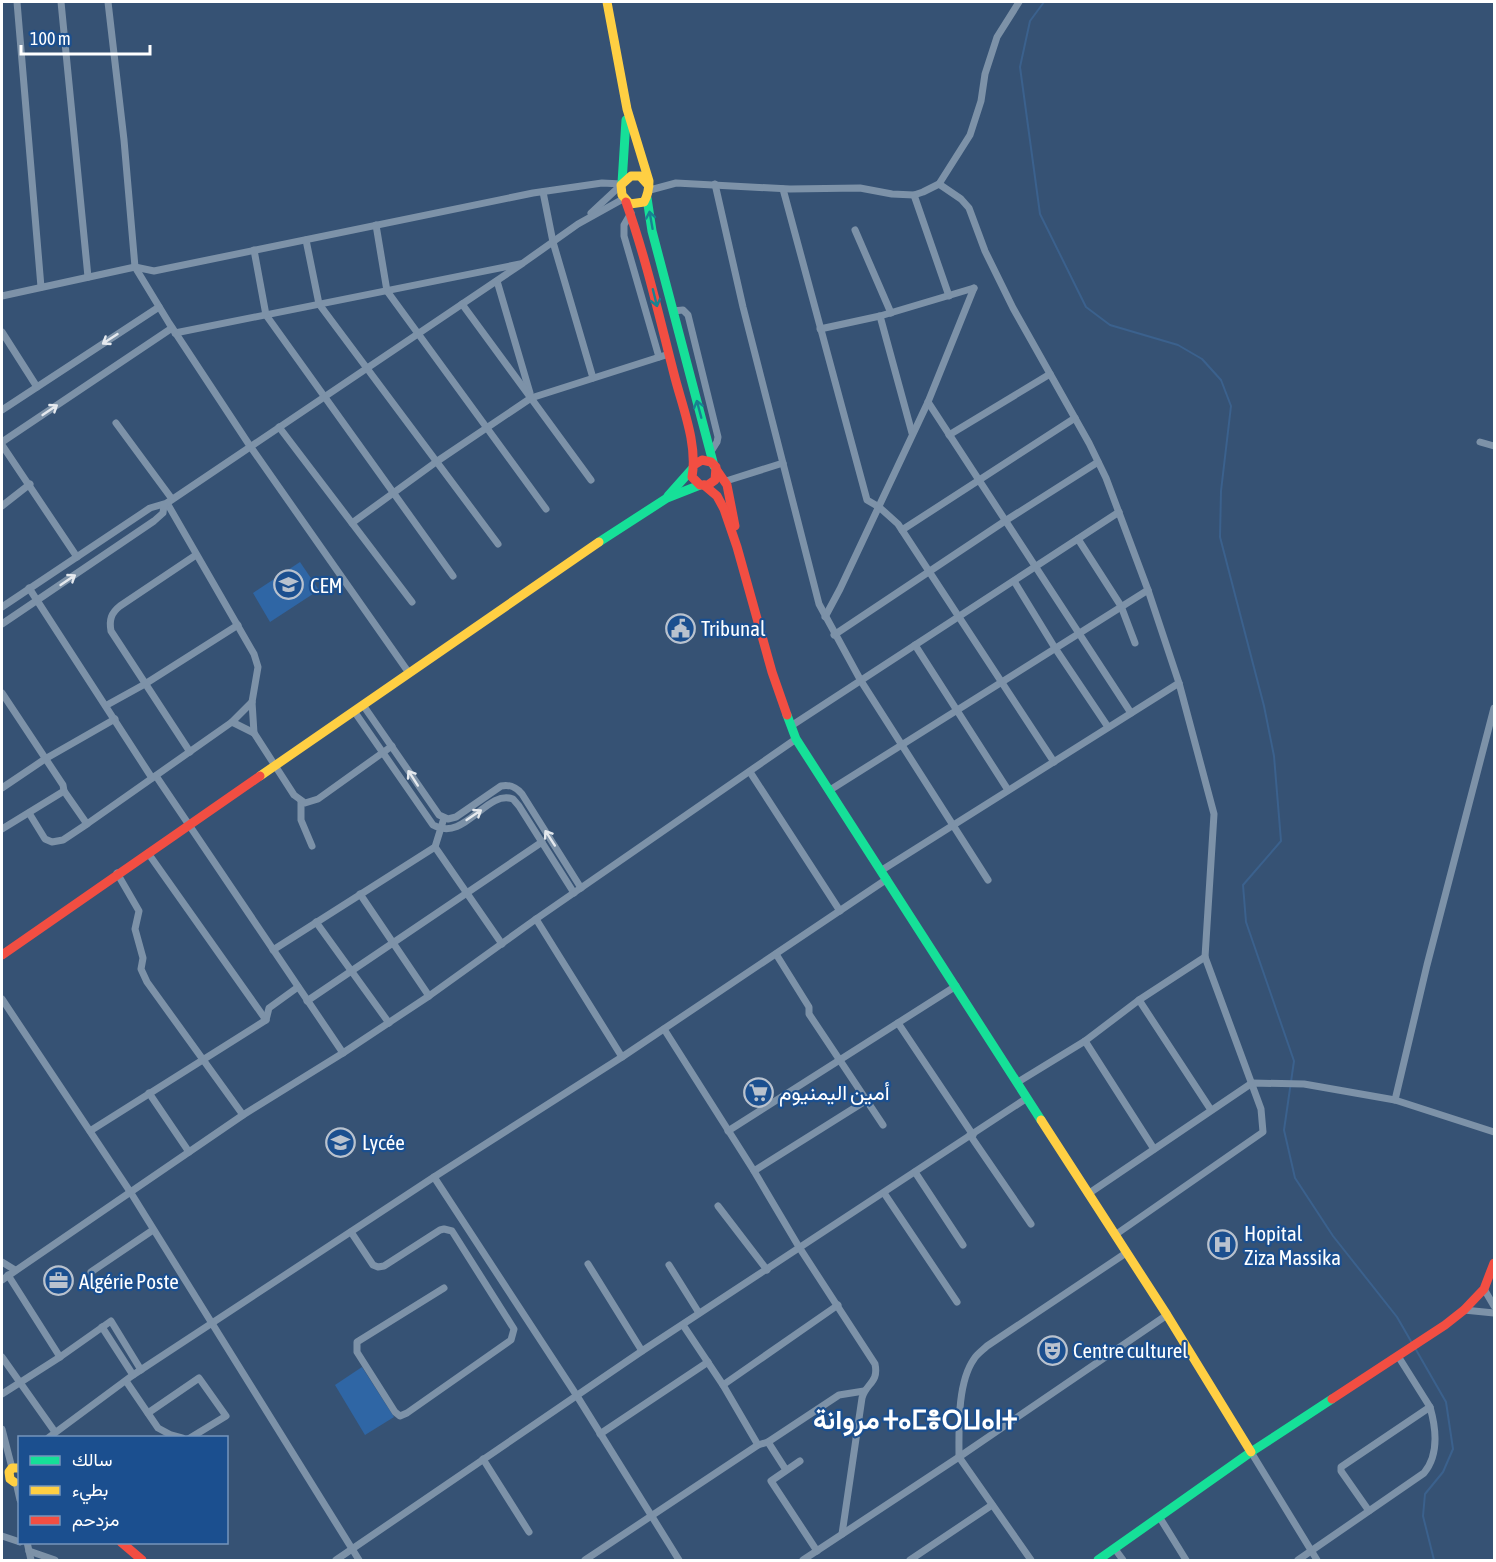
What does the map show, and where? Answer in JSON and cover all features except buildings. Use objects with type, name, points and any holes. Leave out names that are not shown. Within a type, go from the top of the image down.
[{"type":"main road","points":[[2,955],[117,873],[189,826],[582,553],[667,498],[715,480],[711,450],[650,222],[649,191],[626,105],[607,2]]},
{"type":"main road","points":[[626,105],[626,137],[622,166],[624,200],[640,243],[664,356],[688,429],[693,467],[692,477],[720,500],[737,547],[772,672],[796,739],[1167,1315],[1251,1452]]},
{"type":"main road","points":[[622,184],[627,178],[636,175],[644,179],[649,191],[644,202],[635,205],[624,200]]},
{"type":"main road","points":[[667,498],[697,462],[705,460],[715,467],[726,481],[733,507],[737,547]]},
{"type":"main road","points":[[1098,1560],[1251,1452],[1426,1338],[1464,1310],[1484,1289],[1494,1263]]},
{"type":"main road","points":[[13,1468],[10,1479],[17,1482]]},
{"type":"main road","points":[[2,1480],[17,1482]]},
{"type":"main road","points":[[123,1544],[142,1560]]},
{"type":"street","points":[[17,2],[42,287]]},
{"type":"street","points":[[61,2],[88,277]]},
{"type":"street","points":[[108,2],[124,140],[135,267],[173,330],[250,446],[409,673]]},
{"type":"street","points":[[649,191],[676,183],[783,189],[860,188],[891,194],[914,195],[939,184],[970,135],[997,37],[1019,2]]},
{"type":"street","points":[[2,296],[135,267],[154,271],[543,192],[602,183],[622,184]]},
{"type":"street","points":[[2,607],[150,508],[168,502],[497,281],[578,224],[622,184]]},
{"type":"street","points":[[715,184],[743,307],[819,604],[861,681],[988,880]]},
{"type":"street","points":[[939,184],[961,199],[969,208],[985,251],[1013,308],[1098,462],[1148,590],[1179,683],[1214,814],[1205,957],[1261,1109],[1263,1132],[1114,1235]]},
{"type":"street","points":[[783,189],[867,500],[879,507],[902,530],[1053,762]]},
{"type":"street","points":[[543,192],[553,242],[594,378]]},
{"type":"street","points":[[914,195],[949,296]]},
{"type":"street","points":[[578,224],[624,200]]},
{"type":"street","points":[[352,523],[393,492],[531,398],[664,356],[624,237],[624,225],[630,213]]},
{"type":"street","points":[[376,225],[387,291],[546,509]]},
{"type":"street","points":[[855,230],[891,313]]},
{"type":"street","points":[[306,240],[319,304],[498,544]]},
{"type":"street","points":[[254,250],[266,315],[453,576]]},
{"type":"street","points":[[77,557],[2,444],[173,330],[266,315],[523,263]]},
{"type":"street","points":[[497,281],[531,398]]},
{"type":"street","points":[[820,328],[880,316],[974,288],[928,402],[825,617]]},
{"type":"street","points":[[462,304],[591,480]]},
{"type":"street","points":[[2,410],[159,307]]},
{"type":"street","points":[[880,316],[912,433]]},
{"type":"street","points":[[2,332],[37,387]]},
{"type":"street","points":[[950,435],[1050,374]]},
{"type":"street","points":[[928,402],[1131,712]]},
{"type":"street","points":[[902,530],[1075,418]]},
{"type":"street","points":[[116,423],[168,502],[254,654],[258,667],[252,702],[254,733],[294,795],[301,801],[314,801],[392,746]]},
{"type":"street","points":[[279,427],[412,602]]},
{"type":"street","points":[[1480,442],[1494,446]]},
{"type":"street","points":[[834,635],[1098,462]]},
{"type":"street","points":[[726,481],[783,464]]},
{"type":"street","points":[[2,496],[4,505],[30,484]]},
{"type":"street","points":[[2,624],[154,521],[163,513],[168,502]]},
{"type":"street","points":[[791,726],[1119,512]]},
{"type":"street","points":[[1078,539],[1121,606],[1135,643]]},
{"type":"street","points":[[190,752],[111,631],[110,620],[112,614],[120,606],[196,555]]},
{"type":"street","points":[[1014,581],[1108,727]]},
{"type":"street","points":[[29,588],[154,777],[343,1053]]},
{"type":"street","points":[[830,790],[1148,590]]},
{"type":"street","points":[[107,705],[145,684],[238,625]]},
{"type":"street","points":[[915,645],[1008,790]]},
{"type":"street","points":[[49,1436],[133,1375],[434,1177],[622,1057],[840,911],[885,874],[953,825],[1179,683]]},
{"type":"street","points":[[2,693],[87,824]]},
{"type":"street","points":[[29,813],[45,838],[52,842],[63,840],[232,723],[252,702]]},
{"type":"street","points":[[363,705],[434,811],[444,818],[456,817],[501,786],[515,787],[522,794],[581,888]]},
{"type":"street","points":[[1395,1100],[1427,965],[1494,708]]},
{"type":"street","points":[[354,711],[430,822],[442,829],[455,828],[499,799],[508,798],[517,802],[574,893]]},
{"type":"street","points":[[2,788],[45,759],[115,719]]},
{"type":"street","points":[[232,723],[254,733]]},
{"type":"street","points":[[2,1280],[243,1115],[429,996],[796,739]]},
{"type":"street","points":[[750,772],[840,911]]},
{"type":"street","points":[[2,827],[64,791]]},
{"type":"street","points":[[301,801],[303,829],[312,846]]},
{"type":"street","points":[[273,950],[435,847],[444,818]]},
{"type":"street","points":[[307,1001],[542,842]]},
{"type":"street","points":[[435,847],[502,944]]},
{"type":"street","points":[[148,853],[266,1020]]},
{"type":"street","points":[[117,873],[139,911],[135,929],[143,958],[141,969],[147,982],[243,1115]]},
{"type":"street","points":[[360,894],[429,996]]},
{"type":"street","points":[[536,919],[622,1057]]},
{"type":"street","points":[[316,922],[389,1023]]},
{"type":"street","points":[[776,954],[809,1007],[809,1014],[883,1125]]},
{"type":"street","points":[[1018,1082],[1084,1041],[1139,1000],[1205,957]]},
{"type":"street","points":[[728,1131],[956,986]]},
{"type":"street","points":[[90,1131],[266,1020],[269,1008],[298,987]]},
{"type":"street","points":[[2,999],[131,1193],[359,1560]]},
{"type":"street","points":[[1139,1000],[1211,1110]]},
{"type":"street","points":[[898,1023],[1031,1224]]},
{"type":"street","points":[[585,1560],[758,1445],[768,1442],[839,1395],[864,1391],[874,1381],[877,1371],[875,1364],[799,1247],[664,1029]]},
{"type":"street","points":[[1084,1041],[1154,1149]]},
{"type":"street","points":[[1088,1194],[1252,1083],[1304,1084],[1395,1100],[1494,1132]]},
{"type":"street","points":[[149,1093],[189,1152]]},
{"type":"street","points":[[336,1560],[642,1351],[1026,1098]]},
{"type":"street","points":[[754,1171],[867,1100]]},
{"type":"street","points":[[915,1172],[963,1245]]},
{"type":"street","points":[[434,1177],[679,1560]]},
{"type":"street","points":[[884,1193],[957,1302]]},
{"type":"street","points":[[718,1206],[767,1270]]},
{"type":"street","points":[[91,1272],[153,1230]]},
{"type":"street","points":[[351,1232],[373,1265],[378,1267],[384,1266],[440,1230],[452,1231],[514,1329],[511,1340],[405,1415],[400,1416],[395,1413],[357,1352],[357,1342],[444,1288]]},
{"type":"street","points":[[1031,1560],[959,1457],[963,1386],[975,1357],[987,1346],[1126,1253]]},
{"type":"street","points":[[2,1262],[15,1270]]},
{"type":"street","points":[[588,1264],[642,1351]]},
{"type":"street","points":[[669,1265],[699,1313]]},
{"type":"street","points":[[8,1275],[60,1357]]},
{"type":"street","points":[[1484,1289],[1494,1306]]},
{"type":"street","points":[[723,1385],[838,1305]]},
{"type":"street","points":[[1464,1310],[1494,1313]]},
{"type":"street","points":[[803,1560],[1167,1315]]},
{"type":"street","points":[[2,1394],[111,1321],[141,1370]]},
{"type":"street","points":[[683,1325],[723,1385],[758,1445]]},
{"type":"street","points":[[102,1328],[133,1375]]},
{"type":"street","points":[[1298,1560],[1414,1482],[1431,1465],[1434,1454],[1434,1419],[1431,1407],[1398,1356]]},
{"type":"street","points":[[2,1357],[55,1432]]},
{"type":"street","points":[[600,1434],[708,1362]]},
{"type":"street","points":[[148,1413],[199,1378],[226,1416],[192,1436]]},
{"type":"street","points":[[126,1381],[158,1428],[176,1436]]},
{"type":"street","points":[[842,1534],[864,1391]]},
{"type":"street","points":[[1369,1511],[1341,1471],[1341,1467],[1431,1407]]},
{"type":"street","points":[[2,1429],[13,1468]]},
{"type":"street","points":[[768,1442],[786,1470]]},
{"type":"street","points":[[1251,1452],[1317,1560]]},
{"type":"street","points":[[483,1459],[529,1532]]},
{"type":"street","points":[[800,1461],[771,1481],[817,1551]]},
{"type":"street","points":[[910,1560],[992,1505]]},
{"type":"street","points":[[1160,1518],[1186,1560]]},
{"type":"street","points":[[2,1536],[18,1542]]},
{"type":"street","points":[[25,1544],[31,1560]]},
{"type":"street","points":[[25,1544],[55,1560]]},
{"type":"street","points":[[1116,1549],[1123,1560]]},
{"type":"shaded area","points":[[300,562],[319,590],[270,622],[253,593]]},
{"type":"shaded area","points":[[362,1367],[394,1417],[365,1435],[335,1385]]},
{"type":"waterway","points":[[1044,2],[1030,21],[1020,67],[1040,214],[1086,307],[1110,325],[1178,345],[1202,359],[1221,380],[1231,406],[1221,491],[1220,537],[1264,706],[1274,756],[1281,841],[1243,885],[1246,922],[1294,1061],[1284,1130],[1295,1178],[1333,1236],[1397,1317],[1412,1343]]},
{"type":"waterway","points":[[1415,1348],[1446,1402],[1453,1449],[1443,1472],[1425,1494],[1423,1516],[1434,1560]]},
{"type":"traffic: fast","points":[[622,183],[626,120]]},
{"type":"traffic: fast","points":[[647,198],[652,231],[714,466]]},
{"type":"traffic: fast","points":[[668,496],[692,469]]},
{"type":"traffic: fast","points":[[599,542],[667,498],[700,485]]},
{"type":"traffic: fast","points":[[787,715],[796,739],[1041,1120]]},
{"type":"traffic: fast","points":[[1098,1560],[1251,1452],[1332,1399]]},
{"type":"traffic: slow","points":[[607,2],[627,109],[649,181],[649,184],[649,187],[648,192],[644,202],[630,204],[622,195],[621,185],[631,176],[640,176],[649,186]]},
{"type":"traffic: slow","points":[[260,776],[599,542]]},
{"type":"traffic: slow","points":[[1041,1120],[1167,1315],[1251,1452]]},
{"type":"traffic: slow","points":[[14,1482],[10,1479],[9,1472],[12,1468],[18,1468]]},
{"type":"traffic: jam","points":[[626,202],[646,266],[688,425],[693,451],[692,477],[700,485],[708,485],[715,480],[716,467],[711,462],[702,460],[694,465]]},
{"type":"traffic: jam","points":[[716,469],[727,485],[735,526]]},
{"type":"traffic: jam","points":[[704,485],[717,496],[724,509],[787,715]]},
{"type":"traffic: jam","points":[[2,955],[260,776]]},
{"type":"traffic: jam","points":[[1332,1399],[1445,1325],[1464,1310],[1484,1289],[1494,1263]]},
{"type":"traffic: jam","points":[[123,1544],[142,1560]]},
{"type":"place","name":"CEM","points":[[289,585]]},
{"type":"place","name":"Tribunal","points":[[680,628]]},
{"type":"place","name":"أمين اليمنيوم","points":[[758,1092]]},
{"type":"place","name":"Lycée","points":[[341,1142]]},
{"type":"place","name":"Hopital Ziza Massika","points":[[1223,1245]]},
{"type":"place","name":"Algérie Poste","points":[[58,1281]]},
{"type":"place","name":"Centre culturel","points":[[1052,1350]]},
{"type":"district","name":"مروانة ⵜⴰⵎⴻⵔⵡⴰⵏⵜ","points":[[915,1419]]}]
